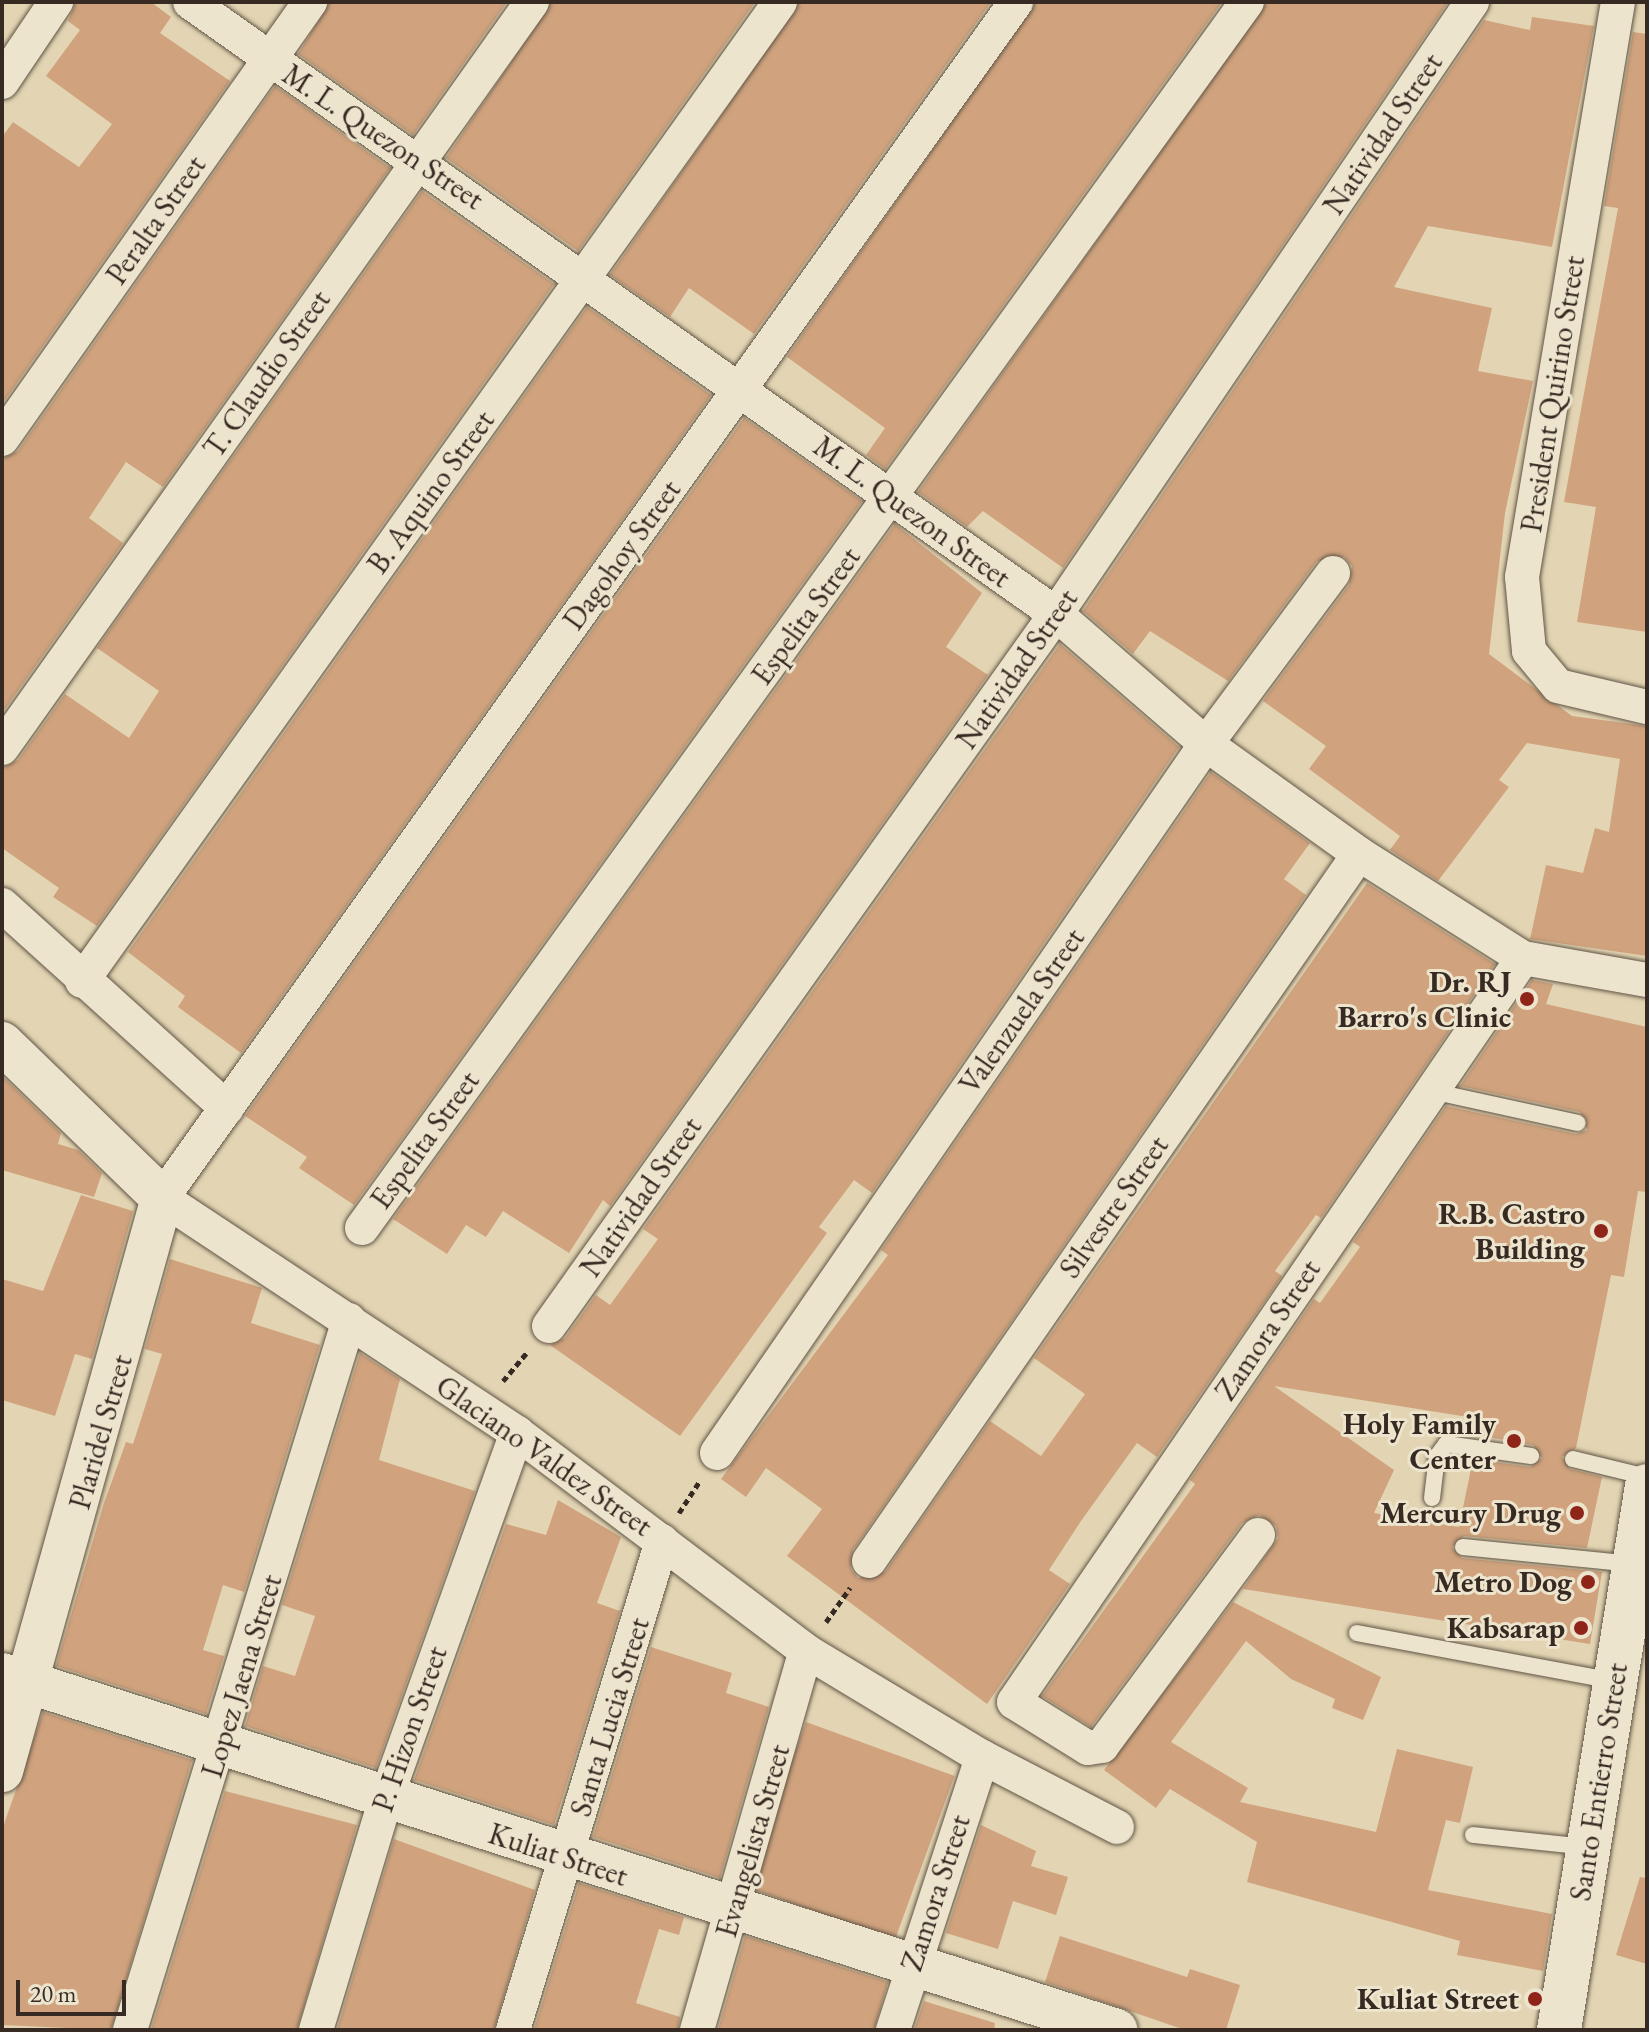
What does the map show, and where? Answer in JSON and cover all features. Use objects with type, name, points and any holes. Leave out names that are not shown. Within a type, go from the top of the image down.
[{"type":"main road","name":"Santo Entierro Street","points":[[1559,2030],[1647,1486]]},
{"type":"street","points":[[2,82],[56,2]]},
{"type":"street","name":"M. L. Quezon Street","points":[[190,2],[270,60],[419,159],[1056,614],[1206,744],[1359,854],[1523,958],[1647,980]]},
{"type":"street","name":"Peralta Street","points":[[2,439],[310,2]]},
{"type":"street","name":"T. Claudio Street","points":[[2,748],[532,2]]},
{"type":"street","name":"B. Aquino Street","points":[[82,981],[780,2]]},
{"type":"street","name":"Dagohoy Street","points":[[227,1108],[1016,2]]},
{"type":"street","name":"Espelita Street","points":[[362,1228],[1247,2]]},
{"type":"street","name":"Natividad Street","points":[[549,1326],[1056,614],[1472,2]]},
{"type":"street","name":"President Quirino Street","points":[[1618,2],[1522,577],[1529,651],[1558,686],[1647,707]]},
{"type":"street","name":"Valenzuela Street","points":[[717,1453],[1206,744],[1333,573]]},
{"type":"street","name":"Silvestre Street","points":[[869,1561],[1359,854]]},
{"type":"street","points":[[2,905],[82,981],[227,1108]]},
{"type":"street","name":"Zamora Street","points":[[1258,1535],[1102,1746],[1088,1748],[1014,1702],[1523,958]]},
{"type":"street","name":"Glaciano Valdez Street","points":[[2,1043],[162,1198],[517,1433],[806,1651],[982,1757],[1117,1827]]},
{"type":"street","name":"Plaridel Street","points":[[2,1771],[16,1681],[162,1198],[227,1108]]},
{"type":"street","name":"Lopez Jaena Street","points":[[130,2030],[221,1748],[349,1320]]},
{"type":"street","name":"P. Hizon Street","points":[[316,2030],[385,1801],[517,1433]]},
{"type":"street","name":"Santa Lucia Street","points":[[513,2030],[662,1541]]},
{"type":"street","name":"Evangelista Street","points":[[697,2030],[806,1651]]},
{"type":"street","name":"Kuliat Street","points":[[16,1681],[1105,2029]]},
{"type":"street","name":"Zamora Street","points":[[893,2030],[982,1757]]},
{"type":"lane","points":[[1431,1091],[1578,1123]]},
{"type":"lane","points":[[1432,1498],[1437,1456],[1446,1444],[1531,1456]]},
{"type":"lane","points":[[1573,1459],[1647,1477]]},
{"type":"lane","points":[[1463,1547],[1634,1564]]},
{"type":"lane","points":[[1357,1633],[1616,1681]]},
{"type":"lane","points":[[1473,1835],[1589,1848]]},
{"type":"path","points":[[479,1408],[549,1326]]},
{"type":"path","points":[[662,1541],[717,1453]]},
{"type":"path","points":[[806,1651],[869,1561]]},
{"type":"building","points":[[76,2],[151,2],[171,17],[160,33],[230,81],[2,404],[2,137],[13,122],[79,167],[112,124],[46,76],[80,30],[68,21]]},
{"type":"building","points":[[330,2],[507,2],[413,135],[298,54]]},
{"type":"building","points":[[552,2],[755,2],[578,251],[446,158]]},
{"type":"building","points":[[800,2],[991,2],[754,334],[689,288],[670,317],[610,275]]},
{"type":"building","points":[[1036,2],[1222,2],[885,469],[866,455],[885,428],[787,357]]},
{"type":"building","points":[[1267,2],[1448,2],[1063,568],[983,511],[967,527],[918,492]]},
{"type":"building","points":[[1532,17],[1594,26],[1552,247],[1428,226],[1394,287],[1492,308],[1478,371],[1533,381],[1505,513],[1489,654],[1572,716],[1647,726],[1647,956],[1530,939],[1546,865],[1583,873],[1595,828],[1609,832],[1620,759],[1527,743],[1499,780],[1509,787],[1438,881],[1390,850],[1400,836],[1309,769],[1326,746],[1263,701],[1349,585],[1352,566],[1344,557],[1317,561],[1228,681],[1150,631],[1133,654],[1083,611],[1484,20],[1530,30]]},
{"type":"building","points":[[1633,32],[1647,34],[1647,632],[1577,622],[1596,507],[1564,502],[1618,208],[1604,206]]},
{"type":"building","points":[[275,86],[390,168],[163,487],[126,462],[89,518],[123,543],[2,713],[2,459],[18,451]]},
{"type":"building","points":[[422,191],[554,284],[97,926],[53,897],[59,888],[2,848],[2,768],[18,760],[65,694],[129,738],[159,691],[97,648]]},
{"type":"building","points":[[587,307],[711,395],[241,1053],[178,1007],[185,996],[128,952]]},
{"type":"building","points":[[744,418],[862,501],[354,1205],[299,1168],[307,1157],[245,1116]]},
{"type":"building","points":[[895,524],[982,593],[946,647],[988,675],[610,1206],[603,1200],[569,1253],[503,1211],[486,1237],[466,1225],[447,1254],[393,1219]]},
{"type":"building","points":[[1060,644],[1179,747],[872,1193],[854,1180],[819,1227],[827,1233],[680,1436],[550,1345],[565,1338],[596,1295],[610,1305],[658,1239],[643,1229]]},
{"type":"building","points":[[1211,772],[1310,843],[1284,879],[1306,895],[853,1550],[851,1569],[858,1578],[885,1572],[990,1421],[1041,1456],[1085,1394],[1034,1358],[1367,883],[1495,964],[1321,1218],[1316,1215],[1275,1271],[1282,1276],[1157,1457],[1137,1443],[1081,1521],[1049,1570],[1070,1584],[987,1704],[787,1556],[822,1509],[766,1468],[746,1497],[721,1479],[888,1255],[881,1250]]},
{"type":"building","points":[[1532,980],[1553,984],[1546,1004],[1647,1027],[1647,1192],[1638,1191],[1624,1277],[1611,1275],[1576,1448],[1562,1457],[1570,1469],[1602,1477],[1587,1548],[1464,1536],[1452,1547],[1462,1558],[1602,1572],[1590,1644],[1243,1589],[1278,1538],[1276,1526],[1259,1515],[1242,1523],[1091,1727],[1042,1696],[1195,1484],[1190,1480],[1314,1299],[1320,1303],[1360,1247],[1353,1242],[1446,1106],[1576,1134],[1587,1130],[1580,1112],[1460,1086]],"holes":[[[1274,1386],[1468,1417],[1465,1433],[1533,1445],[1542,1458],[1530,1467],[1473,1459],[1459,1527],[1374,1513],[1394,1470]]]},
{"type":"building","points":[[2,1076],[61,1133],[58,1144],[78,1150],[102,1173],[94,1197],[2,1170]]},
{"type":"building","points":[[81,1195],[133,1211],[92,1359],[75,1354],[55,1416],[2,1400],[2,1279],[43,1291]]},
{"type":"building","points":[[170,1259],[262,1288],[251,1323],[320,1345],[244,1592],[223,1585],[203,1650],[224,1656],[206,1714],[56,1666],[104,1503],[126,1442],[133,1444],[162,1354],[145,1349]]},
{"type":"building","points":[[360,1353],[400,1379],[379,1460],[475,1491],[376,1768],[245,1726],[263,1666],[295,1676],[315,1616],[282,1605]]},
{"type":"building","points":[[558,1500],[621,1537],[597,1603],[620,1611],[554,1825],[414,1780],[506,1524],[546,1535]]},
{"type":"building","points":[[1233,1602],[1381,1677],[1363,1720],[1332,1708],[1335,1699],[1291,1679],[1246,1641],[1171,1742],[1248,1788],[1240,1802],[1376,1832],[1397,1749],[1473,1767],[1460,1823],[1446,1820],[1428,1890],[1552,1914],[1543,1971],[1457,1955],[1460,1941],[1247,1882],[1257,1842],[1170,1789],[1156,1808],[1104,1770]]},
{"type":"building","points":[[651,1647],[732,1673],[726,1693],[769,1707],[720,1878],[593,1837]]},
{"type":"building","points":[[43,1712],[192,1760],[111,2030],[2,2025],[2,1830]]},
{"type":"building","points":[[806,1722],[954,1776],[895,1940],[746,1886]]},
{"type":"building","points":[[225,1791],[357,1825],[297,2030],[151,2030]]},
{"type":"building","points":[[981,1825],[1036,1851],[1031,1866],[1068,1877],[1056,1915],[1013,1901],[998,1949],[946,1933]]},
{"type":"building","points":[[394,1839],[535,1890],[494,2030],[337,2030]]},
{"type":"building","points":[[1640,1877],[1647,1878],[1647,1964],[1616,1955]]},
{"type":"building","points":[[579,1883],[684,1917],[679,1935],[659,1929],[636,2003],[680,2017],[678,2030],[534,2030]]},
{"type":"building","points":[[745,1936],[888,1982],[874,2030],[718,2030]]},
{"type":"building","points":[[1060,1936],[1187,1977],[1190,1969],[1240,1985],[1226,2030],[1185,2030],[1045,1982]]},
{"type":"building","points":[[924,2001],[995,2023],[994,2030],[914,2030]]},
{"type":"place","name":"Dr. RJ Barro's Clinic","points":[[1527,999]]},
{"type":"place","name":"R.B. Castro Building","points":[[1601,1231]]},
{"type":"place","name":"Holy Family Center","points":[[1514,1441]]},
{"type":"place","name":"Mercury Drug","points":[[1577,1513]]},
{"type":"place","name":"Metro Dog","points":[[1588,1582]]},
{"type":"place","name":"Kabsarap","points":[[1581,1628]]},
{"type":"place","name":"Kuliat Street","points":[[1535,1999]]}]
